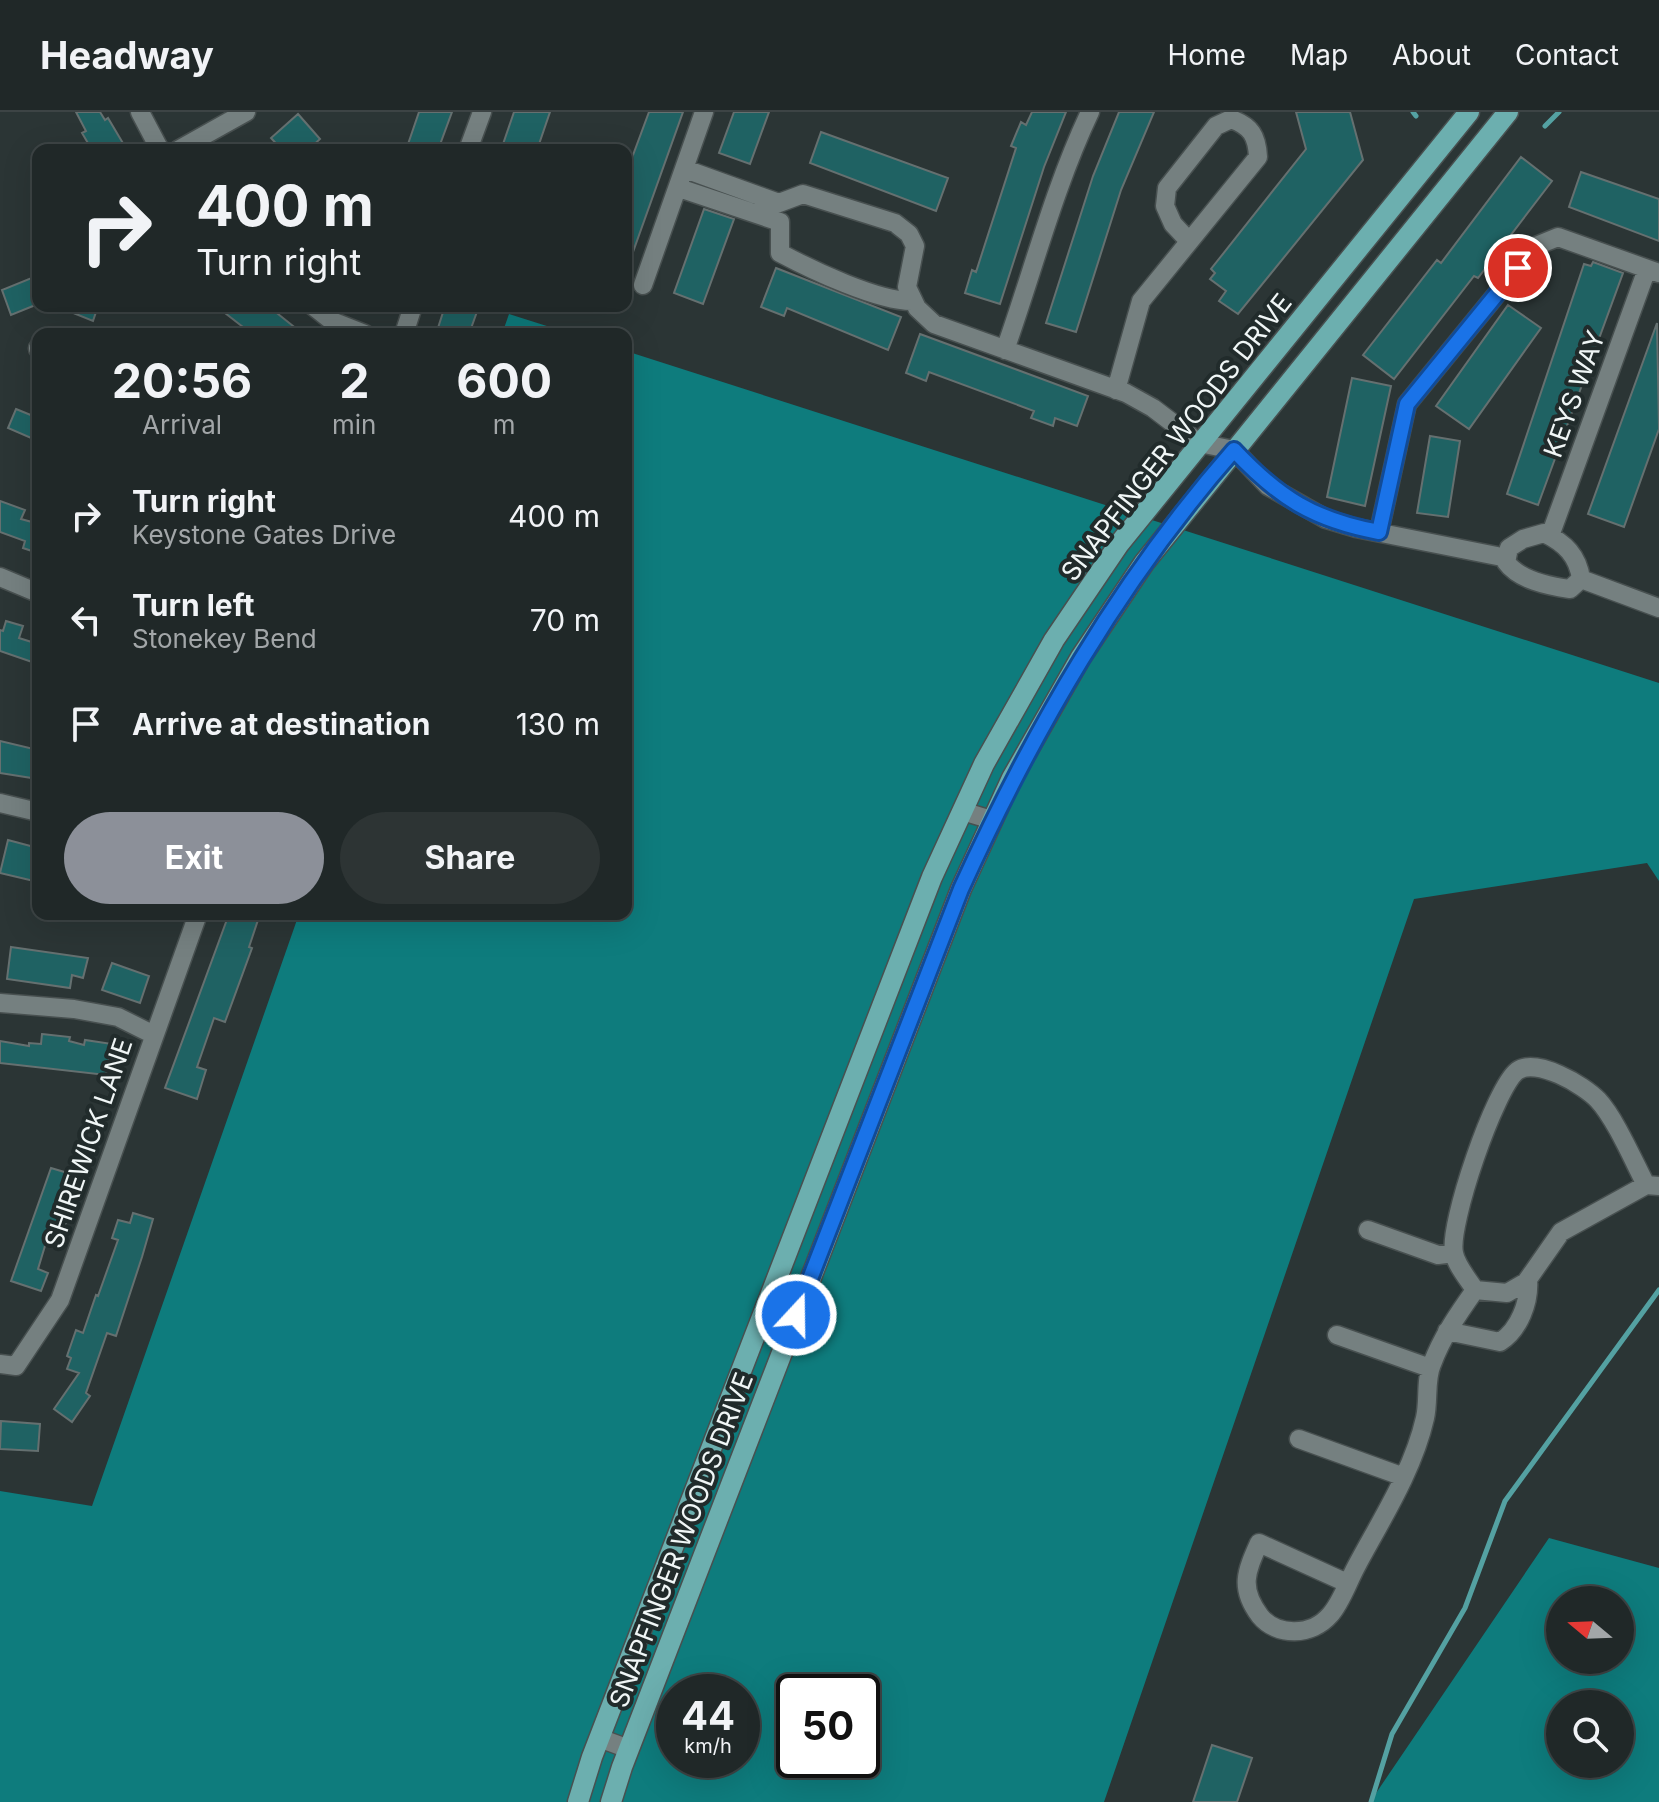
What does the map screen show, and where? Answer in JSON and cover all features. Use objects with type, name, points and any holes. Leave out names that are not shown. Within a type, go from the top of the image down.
[{"type":"main road","name":"SNAPFINGER WOODS DRIVE","points":[[578,1802],[599,1738],[840,1109],[932,877],[984,764],[1054,640],[1119,544],[1469,112]]},
{"type":"main road","name":"SNAPFINGER WOODS DRIVE","points":[[611,1802],[881,1092],[961,889],[1012,778],[1081,657],[1144,563],[1508,112]]},
{"type":"street","points":[[140,112],[157,144]]},
{"type":"street","points":[[189,144],[246,112]]},
{"type":"street","points":[[470,144],[482,112]]},
{"type":"street","points":[[643,285],[704,112]]},
{"type":"street","points":[[1005,350],[1069,157],[1090,112]]},
{"type":"street","points":[[1116,390],[1141,301],[1258,157],[1257,141],[1246,125],[1231,119],[1216,126],[1167,188],[1165,206],[1173,224],[1189,241]]},
{"type":"street","points":[[685,169],[779,203],[803,194],[895,223],[909,234],[915,246],[907,287],[917,308],[934,324],[1116,390],[1153,408],[1199,443],[1234,450],[1268,486],[1326,519],[1507,558]]},
{"type":"street","points":[[679,188],[780,222],[780,253],[797,262],[895,301],[913,301]]},
{"type":"street","points":[[1379,532],[1407,404],[1536,246],[1558,237],[1653,271]]},
{"type":"street","name":"KEYS WAY","points":[[1550,536],[1653,271]]},
{"type":"street","points":[[321,312],[332,321],[350,328]]},
{"type":"street","points":[[1544,533],[1560,541],[1579,563],[1581,579],[1570,589],[1553,587],[1513,572],[1507,558],[1509,548],[1523,539],[1544,533]]},
{"type":"street","points":[[0,577],[32,590]]},
{"type":"street","points":[[1581,579],[1659,608]]},
{"type":"street","points":[[0,803],[32,811]]},
{"type":"street","points":[[962,811],[992,820]]},
{"type":"street","name":"SHIREWICK LANE","points":[[0,1364],[16,1366],[60,1300],[196,920]]},
{"type":"street","points":[[0,1003],[74,1009],[118,1017],[154,1035]]},
{"type":"street","points":[[1538,1066],[1584,1088],[1600,1102],[1653,1186],[1561,1232],[1528,1279],[1507,1293],[1475,1290],[1454,1253],[1453,1232],[1471,1166],[1507,1083],[1519,1070],[1538,1066]]},
{"type":"street","points":[[1368,1230],[1438,1255],[1454,1253]]},
{"type":"street","points":[[1447,1331],[1500,1342],[1514,1333],[1529,1290],[1528,1279]]},
{"type":"street","points":[[1347,1583],[1259,1543],[1245,1575],[1251,1603],[1267,1624],[1290,1632],[1314,1627],[1330,1615],[1404,1477],[1425,1418],[1430,1368],[1447,1331],[1475,1290]]},
{"type":"street","points":[[1337,1335],[1430,1368]]},
{"type":"street","points":[[1299,1439],[1404,1477]]},
{"type":"street","points":[[599,1738],[629,1749]]},
{"type":"shaded area","points":[[509,314],[553,328],[504,328]]},
{"type":"shaded area","points":[[632,353],[1659,683],[1659,881],[1647,863],[1414,899],[1104,1802],[0,1802],[0,1491],[92,1506],[297,920],[632,920]]},
{"type":"shaded area","points":[[1549,1538],[1659,1568],[1659,1802],[1370,1802]]},
{"type":"building","points":[[76,112],[100,112],[105,120],[108,118],[123,144],[88,144],[82,133],[86,131]]},
{"type":"building","points":[[419,112],[452,112],[440,144],[408,144]]},
{"type":"building","points":[[514,112],[550,112],[539,144],[503,144]]},
{"type":"building","points":[[649,112],[683,112],[632,255],[632,158]]},
{"type":"building","points":[[734,112],[769,112],[750,164],[719,153]]},
{"type":"building","points":[[1032,112],[1066,112],[1044,167],[1000,304],[965,293],[972,270],[976,272],[1016,148],[1011,146],[1021,122],[1026,125]]},
{"type":"building","points":[[1119,112],[1154,112],[1121,190],[1076,332],[1046,323],[1093,176]]},
{"type":"building","points":[[1296,112],[1350,112],[1363,160],[1238,314],[1219,301],[1226,291],[1210,279],[1215,273],[1211,269],[1306,149]]},
{"type":"building","points":[[298,114],[320,139],[315,144],[276,144],[271,138]]},
{"type":"building","points":[[821,132],[948,178],[936,211],[810,163]]},
{"type":"building","points":[[1521,157],[1552,181],[1478,278],[1474,276],[1394,379],[1363,355],[1437,260],[1441,263]]},
{"type":"building","points":[[1581,172],[1659,199],[1659,241],[1569,207]]},
{"type":"building","points":[[704,209],[734,219],[703,304],[674,293]]},
{"type":"building","points":[[1593,262],[1623,273],[1538,505],[1507,494],[1584,264],[1591,266]]},
{"type":"building","points":[[776,268],[901,317],[888,350],[787,308],[784,316],[761,307]]},
{"type":"building","points":[[32,278],[32,306],[11,315],[2,290]]},
{"type":"building","points":[[1508,305],[1541,328],[1469,429],[1436,406]]},
{"type":"building","points":[[71,312],[96,312],[93,321]]},
{"type":"building","points":[[224,312],[276,312],[296,328],[244,328]]},
{"type":"building","points":[[443,312],[477,312],[471,328],[438,328]]},
{"type":"building","points":[[1657,323],[1659,429],[1624,527],[1588,514]]},
{"type":"building","points":[[920,334],[1088,396],[1077,426],[1055,418],[1053,426],[1031,418],[1034,411],[929,372],[926,381],[906,373]]},
{"type":"building","points":[[1352,378],[1391,386],[1365,506],[1327,497]]},
{"type":"building","points":[[16,409],[32,416],[32,438],[8,428]]},
{"type":"building","points":[[1430,436],[1460,441],[1448,517],[1417,513]]},
{"type":"building","points":[[0,501],[25,510],[21,519],[32,522],[32,551],[23,548],[25,541],[0,532]]},
{"type":"building","points":[[6,621],[23,626],[19,638],[32,642],[32,662],[0,651],[0,630],[3,631]]},
{"type":"building","points":[[0,741],[32,749],[32,778],[0,773]]},
{"type":"building","points":[[8,840],[32,846],[32,881],[0,873]]},
{"type":"building","points":[[227,920],[258,920],[249,947],[252,948],[225,1022],[214,1018],[197,1067],[206,1070],[197,1099],[165,1088]]},
{"type":"building","points":[[11,947],[88,958],[83,978],[72,975],[70,988],[7,979]]},
{"type":"building","points":[[112,963],[149,976],[140,1003],[102,990]]},
{"type":"building","points":[[42,1034],[70,1037],[69,1041],[84,1045],[85,1040],[112,1044],[106,1075],[0,1063],[0,1041],[29,1046],[29,1043],[41,1044]]},
{"type":"building","points":[[51,1168],[71,1174],[67,1185],[77,1189],[60,1240],[48,1236],[38,1269],[48,1273],[41,1291],[11,1281]]},
{"type":"building","points":[[133,1213],[153,1219],[142,1257],[116,1336],[107,1333],[86,1393],[90,1396],[72,1422],[54,1409],[79,1373],[67,1369],[71,1358],[67,1356],[76,1330],[83,1333],[98,1296],[118,1240],[112,1238],[118,1220],[130,1223]]},
{"type":"building","points":[[1,1421],[40,1424],[38,1451],[0,1449]]},
{"type":"building","points":[[1212,1745],[1252,1758],[1237,1802],[1193,1802]]},
{"type":"waterway","points":[[1413,112],[1416,116]]},
{"type":"waterway","points":[[1545,126],[1559,112]]},
{"type":"waterway","points":[[1371,1802],[1392,1734],[1465,1608],[1505,1501],[1659,1290]]},
{"type":"route","points":[[796,1315],[961,889],[992,820],[1012,778],[1081,657],[1144,563],[1234,450],[1268,486],[1290,500],[1326,519],[1379,532],[1407,404],[1518,268]]}]
